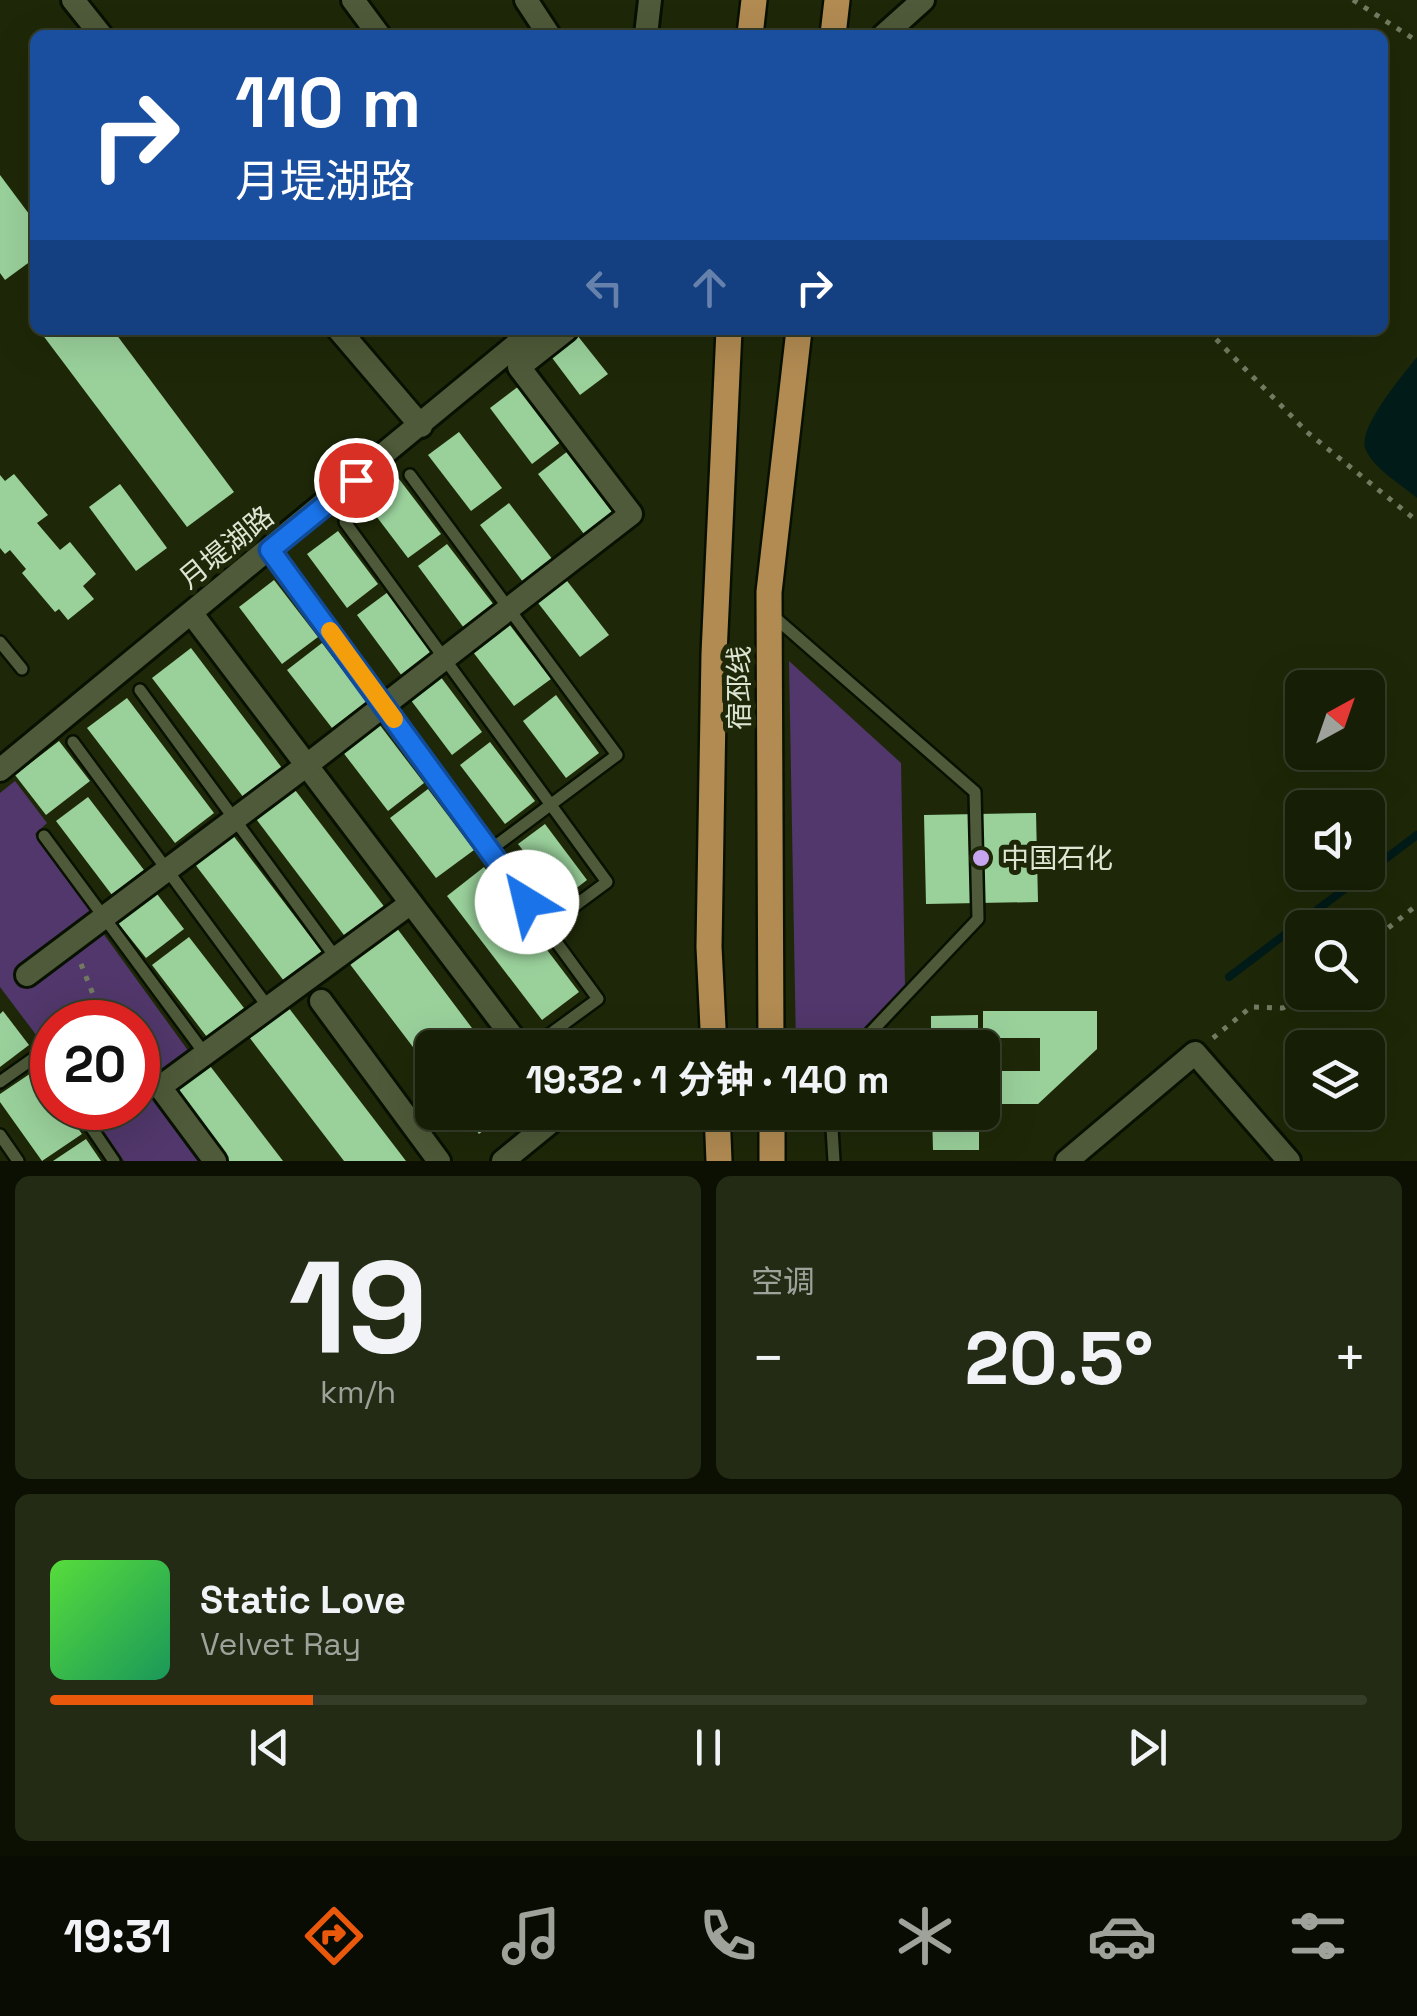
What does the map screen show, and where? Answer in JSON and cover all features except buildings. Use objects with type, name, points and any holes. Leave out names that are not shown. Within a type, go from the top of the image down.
[{"type":"main road","points":[[751,30],[754,0]]},
{"type":"main road","points":[[834,30],[838,0]]},
{"type":"main road","name":"宿邳线","points":[[713,1030],[709,947],[714,654],[729,335]]},
{"type":"main road","name":"宿邳线","points":[[771,1030],[769,612],[798,335]]},
{"type":"main road","points":[[718,1130],[719,1161]]},
{"type":"street","points":[[72,0],[97,30]]},
{"type":"street","points":[[353,0],[374,30]]},
{"type":"street","points":[[526,0],[546,30]]},
{"type":"street","points":[[647,30],[650,0]]},
{"type":"street","points":[[890,30],[923,0]]},
{"type":"street","points":[[343,335],[421,426]]},
{"type":"street","name":"月堤湖路","points":[[0,770],[528,335]]},
{"type":"street","points":[[27,976],[631,514],[519,367],[560,335]]},
{"type":"street","points":[[192,614],[507,1030]]},
{"type":"street","points":[[214,1161],[160,1087],[411,902]]},
{"type":"street","points":[[321,1001],[439,1161]]},
{"type":"street","points":[[1067,1161],[1195,1053],[1289,1161]]},
{"type":"street","points":[[503,1161],[541,1130]]},
{"type":"lane","points":[[410,475],[617,755],[490,850]]},
{"type":"lane","points":[[345,522],[607,882],[546,928]]},
{"type":"lane","points":[[270,550],[598,999],[555,1030]]},
{"type":"lane","points":[[769,612],[975,792],[978,919],[873,1030]]},
{"type":"lane","points":[[0,642],[22,668]]},
{"type":"lane","points":[[140,690],[336,958]]},
{"type":"lane","points":[[73,742],[268,1007]]},
{"type":"lane","points":[[44,836],[205,1054]]},
{"type":"lane","points":[[0,1082],[30,1061]]},
{"type":"lane","points":[[93,1130],[114,1161]]},
{"type":"lane","points":[[833,1130],[834,1161]]},
{"type":"lane","points":[[0,1135],[18,1161]]},
{"type":"path","points":[[1352,0],[1417,41]]},
{"type":"path","points":[[1212,335],[1307,432],[1417,521]]},
{"type":"path","points":[[1385,931],[1417,906]]},
{"type":"path","points":[[68,945],[86,972],[96,1000]]},
{"type":"path","points":[[1195,1053],[1251,1007],[1285,1007]]},
{"type":"shaded area","points":[[789,661],[901,763],[905,987],[862,1030],[796,1030]]},
{"type":"shaded area","points":[[15,781],[47,823],[35,834],[96,913],[92,918],[151,1000],[30,1000],[30,1027],[0,987],[0,793]]},
{"type":"shaded area","points":[[160,1012],[192,1056],[204,1161],[124,1161],[103,1130],[160,1130]]},
{"type":"water","points":[[1417,357],[1417,498],[1375,464],[1365,441],[1374,416]]},
{"type":"waterway","points":[[1385,859],[1417,835]]},
{"type":"waterway","points":[[1229,977],[1343,890]]},
{"type":"slow traffic","points":[[330,631],[394,719]]},
{"type":"place","name":"中国石化","points":[[981,858]]},
{"type":"route","points":[[356,480],[270,550],[527,902]]}]
